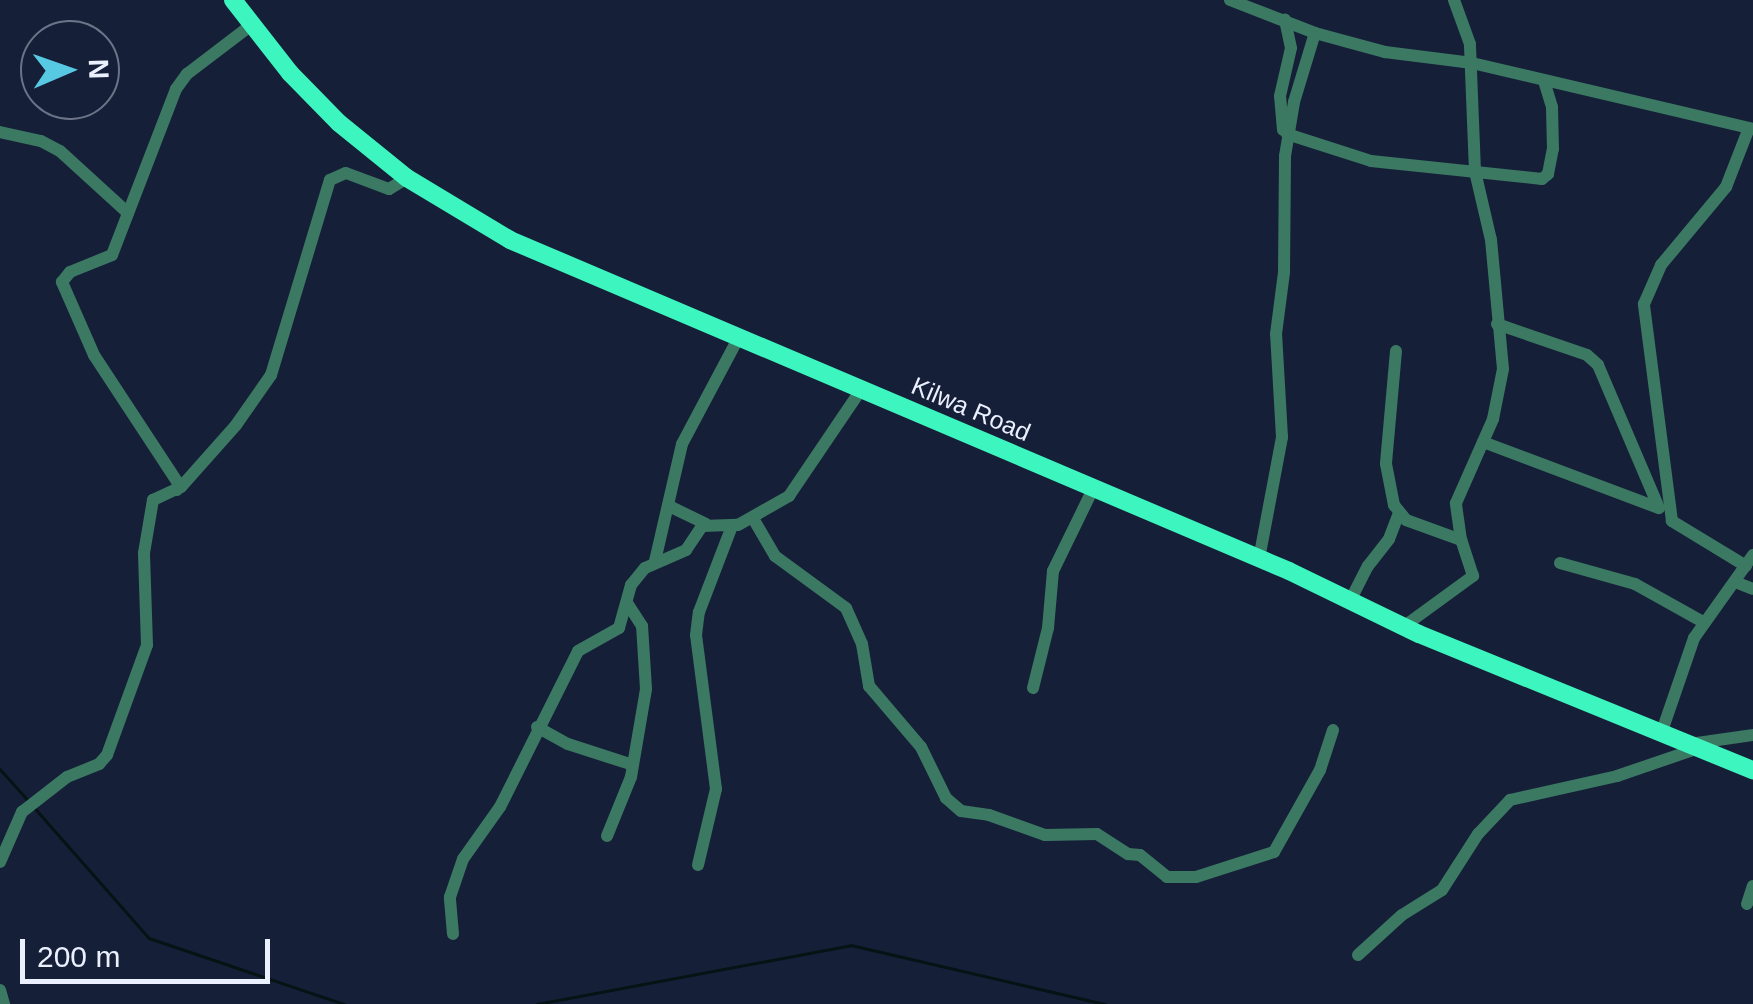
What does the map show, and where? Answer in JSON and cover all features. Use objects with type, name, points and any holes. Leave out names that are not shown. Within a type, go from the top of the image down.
[{"type":"highway","name":"Kilwa Road","points":[[233,0],[250,26],[339,123],[407,178],[510,240],[1351,599],[1403,627],[1753,770]]},
{"type":"street","points":[[1230,0],[1315,33],[1385,52],[1472,63],[1751,128],[1726,187],[1673,248],[1646,290],[1645,325],[1672,521]]},
{"type":"street","points":[[1403,627],[1471,580],[1473,571],[1461,540],[1456,503],[1484,442],[1501,386],[1491,240],[1476,171],[1472,63],[1466,26],[1454,0]]},
{"type":"street","points":[[1258,559],[1282,437],[1276,334],[1284,272],[1280,98],[1291,48],[1285,20]]},
{"type":"street","points":[[177,490],[178,483],[94,356],[63,290],[70,272],[112,254],[176,89],[187,74],[250,26]]},
{"type":"street","points":[[1282,183],[1287,134],[1315,33]]},
{"type":"street","points":[[1287,134],[1372,160],[1542,180],[1548,174],[1552,107],[1544,81]]},
{"type":"street","points":[[0,132],[60,151],[128,213]]},
{"type":"street","points":[[0,862],[22,812],[68,777],[99,764],[108,755],[148,645],[144,553],[153,500],[177,490],[236,425],[271,375],[332,176],[346,173],[386,189],[407,178]]},
{"type":"street","points":[[1497,324],[1587,355],[1598,365],[1658,508]]},
{"type":"street","points":[[655,561],[682,444],[739,336]]},
{"type":"street","points":[[1351,599],[1368,566],[1389,539],[1398,515],[1386,464],[1396,351]]},
{"type":"street","points":[[669,506],[706,524],[732,526],[754,520],[789,496],[862,388]]},
{"type":"street","points":[[1484,442],[1658,508],[1672,521],[1749,560],[1703,622],[1661,734]]},
{"type":"street","points":[[1033,688],[1047,634],[1053,571],[1093,490]]},
{"type":"street","points":[[1398,515],[1461,540]]},
{"type":"street","points":[[754,520],[775,556],[846,608],[862,644],[869,686],[921,747],[946,798],[961,811],[989,815],[1044,835],[1097,834],[1128,854],[1140,856],[1167,876],[1196,877],[1274,852],[1320,770],[1333,730]]},
{"type":"street","points":[[454,934],[450,897],[458,871],[500,806],[578,652],[587,643],[615,632],[635,578],[655,561],[686,550],[706,524]]},
{"type":"street","points":[[698,864],[716,789],[696,634],[699,612],[732,526]]},
{"type":"street","points":[[1560,563],[1634,584],[1703,622]]},
{"type":"street","points":[[1735,582],[1753,589]]},
{"type":"street","points":[[606,836],[615,808],[626,794],[646,685],[642,626],[627,603]]},
{"type":"street","points":[[537,727],[568,744],[632,765]]},
{"type":"street","points":[[1358,954],[1402,915],[1442,890],[1478,834],[1510,800],[1618,776],[1695,746],[1753,736]]},
{"type":"street","points":[[1746,904],[1753,886]]},
{"type":"street","points":[[0,990],[4,1004]]},
{"type":"waterway","points":[[0,769],[29,801]]},
{"type":"waterway","points":[[34,807],[149,938],[344,1004]]},
{"type":"waterway","points":[[537,1004],[851,945],[1105,1004]]}]
